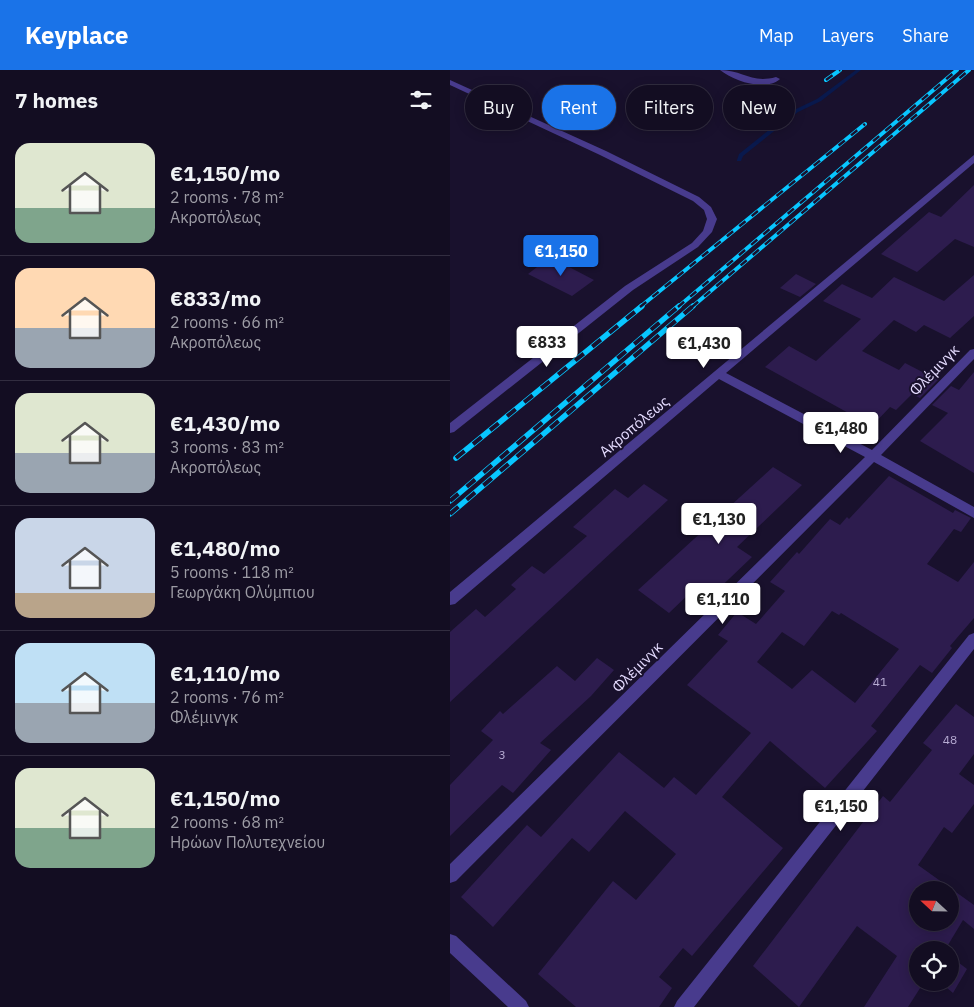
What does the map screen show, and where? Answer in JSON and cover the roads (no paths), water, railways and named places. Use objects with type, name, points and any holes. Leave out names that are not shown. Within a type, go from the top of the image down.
[{"type":"street","points":[[724,70],[753,81],[772,82],[776,79]]},
{"type":"street","points":[[450,82],[603,153],[696,199],[708,209],[712,219],[707,232],[695,245],[629,288],[450,429]]},
{"type":"street","name":"Ακροπόλεως","points":[[450,600],[974,158]]},
{"type":"street","name":"Φλέμινγκ","points":[[450,875],[873,456],[974,353]]},
{"type":"street","points":[[719,374],[873,456],[974,513]]},
{"type":"street","points":[[684,1007],[974,639]]},
{"type":"street","points":[[450,942],[520,1007]]},
{"type":"waterway","points":[[739,160],[741,155],[796,111],[819,100],[859,70]]},
{"type":"railway","points":[[826,80],[840,70]]},
{"type":"railway","points":[[678,307],[957,70]]},
{"type":"railway","points":[[692,307],[969,70]]},
{"type":"railway","points":[[640,307],[865,124]]},
{"type":"railway","points":[[456,458],[642,306]]},
{"type":"railway","points":[[450,501],[679,306]]},
{"type":"railway","points":[[450,514],[693,306]]}]
